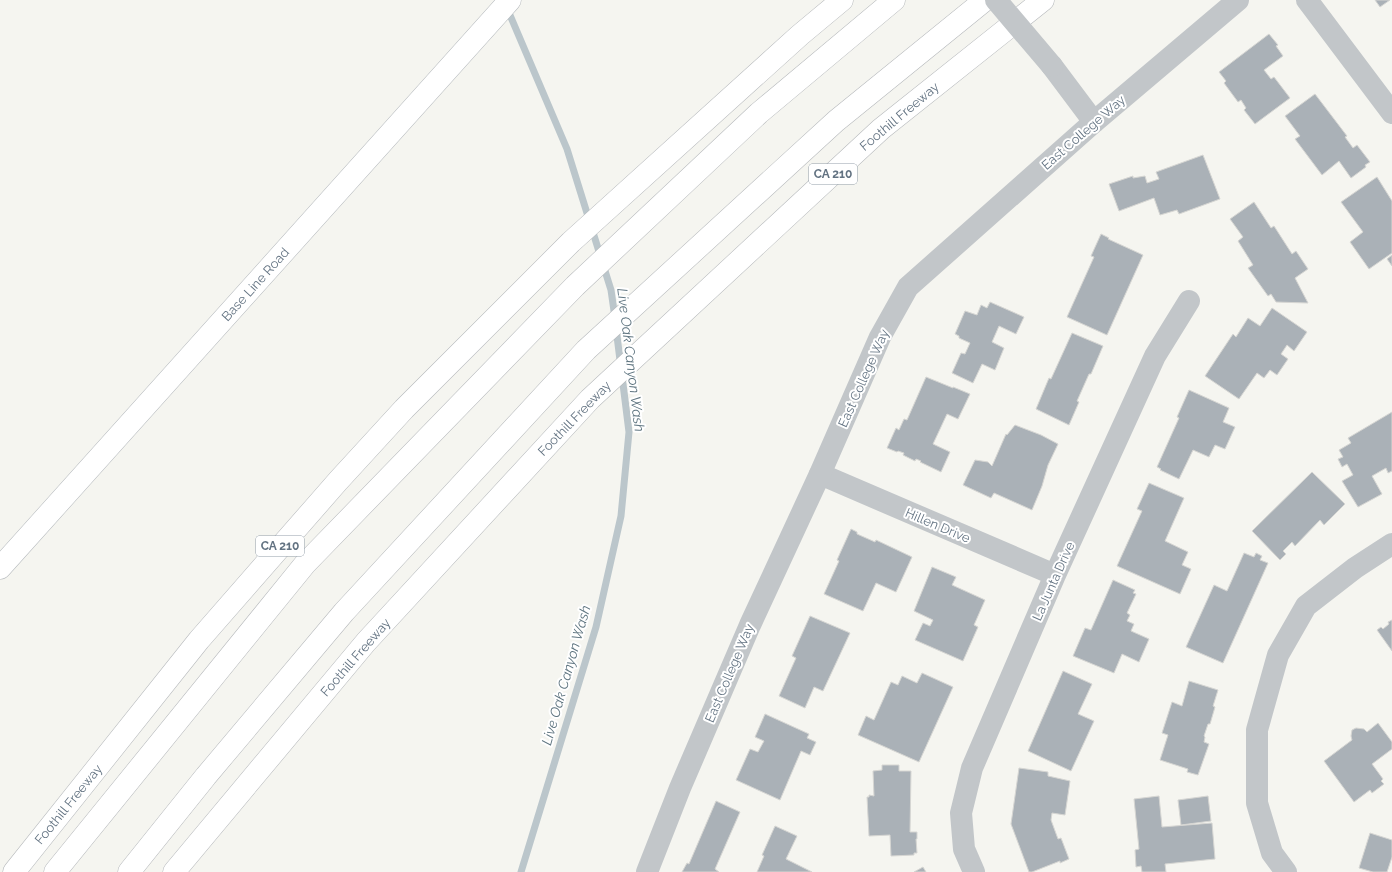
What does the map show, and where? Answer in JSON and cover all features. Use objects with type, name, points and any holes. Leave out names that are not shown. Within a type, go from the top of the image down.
[{"type":"main road","name":"Base Line Road","points":[[0,568],[510,0]]},
{"type":"main road","name":"Foothill Freeway","points":[[14,872],[199,640],[338,481],[404,409],[570,242],[800,35],[842,0]]},
{"type":"main road","points":[[55,872],[305,564],[575,286],[759,113],[894,0]]},
{"type":"main road","points":[[129,872],[206,776],[344,612],[586,350],[836,121],[985,0]]},
{"type":"main road","name":"Foothill Freeway","points":[[174,872],[366,642],[590,399],[881,129],[1043,0]]},
{"type":"street","points":[[996,0],[1052,66],[1094,122]]},
{"type":"street","name":"East College Way","points":[[647,872],[680,788],[744,639],[820,474],[880,337],[908,287],[1094,122],[1238,0]]},
{"type":"street","points":[[1307,0],[1392,113]]},
{"type":"street","name":"La Junta Drive","points":[[974,872],[964,849],[961,813],[972,768],[1055,575],[1155,356],[1189,302]]},
{"type":"street","name":"Hillen Drive","points":[[820,474],[1055,575]]},
{"type":"street","points":[[1286,872],[1272,853],[1257,803],[1257,730],[1278,655],[1306,606],[1355,568],[1392,544]]},
{"type":"building","points":[[1375,0],[1390,0],[1380,7]]},
{"type":"building","points":[[1269,34],[1278,45],[1276,46],[1283,56],[1264,70],[1271,79],[1274,77],[1290,98],[1255,124],[1244,110],[1246,108],[1241,100],[1238,102],[1224,83],[1226,81],[1219,72]]},
{"type":"building","points":[[1315,94],[1347,136],[1345,137],[1353,148],[1357,145],[1370,162],[1365,165],[1366,167],[1351,178],[1339,161],[1322,175],[1295,139],[1300,136],[1285,116]]},
{"type":"building","points":[[1203,155],[1220,199],[1179,214],[1177,210],[1160,215],[1154,198],[1119,211],[1109,184],[1133,176],[1133,178],[1145,176],[1147,183],[1159,179],[1156,172]]},
{"type":"building","points":[[1377,177],[1392,201],[1392,253],[1369,269],[1350,242],[1363,232],[1341,202]]},
{"type":"building","points":[[1254,202],[1271,228],[1274,226],[1292,254],[1296,251],[1308,269],[1295,278],[1308,303],[1276,302],[1271,294],[1268,296],[1248,268],[1253,265],[1238,241],[1243,237],[1230,219]]},
{"type":"building","points":[[1101,234],[1109,238],[1108,239],[1143,255],[1107,335],[1067,317],[1094,257],[1091,256]]},
{"type":"building","points":[[1392,255],[1392,266],[1387,259]]},
{"type":"building","points":[[990,302],[1024,317],[1016,334],[999,326],[992,342],[1004,348],[995,370],[982,364],[973,383],[952,373],[961,353],[965,354],[970,343],[959,338],[959,336],[955,334],[965,311],[977,315],[981,305],[987,308]]},
{"type":"building","points":[[1272,308],[1307,332],[1294,351],[1287,345],[1281,354],[1288,359],[1277,375],[1270,370],[1264,378],[1257,373],[1239,399],[1205,376],[1233,334],[1236,337],[1248,318],[1260,326]]},
{"type":"building","points":[[1072,333],[1103,346],[1077,401],[1079,402],[1069,425],[1036,409],[1049,378],[1051,379]]},
{"type":"building","points":[[926,377],[970,394],[958,419],[947,414],[933,444],[950,452],[941,472],[920,462],[921,461],[916,459],[915,461],[903,455],[904,453],[887,448],[896,428],[899,430],[904,419],[907,420]]},
{"type":"building","points":[[1189,390],[1229,408],[1223,422],[1235,427],[1225,449],[1215,445],[1209,457],[1193,450],[1179,479],[1157,467],[1179,418],[1177,417]]},
{"type":"building","points":[[1392,412],[1392,471],[1388,473],[1386,468],[1372,476],[1382,494],[1358,507],[1342,481],[1353,475],[1347,464],[1342,467],[1338,459],[1343,457],[1339,450],[1351,443],[1348,438]]},
{"type":"building","points":[[1015,425],[1041,435],[1058,444],[1048,465],[1042,486],[1032,510],[994,493],[991,498],[963,485],[975,460],[988,462],[992,466],[1006,434],[1007,435]]},
{"type":"building","points":[[1312,472],[1345,504],[1324,525],[1320,520],[1295,546],[1292,542],[1283,551],[1286,554],[1280,560],[1252,531]]},
{"type":"building","points":[[1149,483],[1184,498],[1165,541],[1188,552],[1182,565],[1191,569],[1180,594],[1117,566],[1142,511],[1137,509]]},
{"type":"building","points":[[851,529],[857,532],[857,534],[875,542],[876,540],[912,557],[896,592],[876,583],[863,611],[824,594]]},
{"type":"building","points":[[1244,553],[1254,557],[1256,553],[1262,556],[1260,560],[1268,563],[1223,663],[1186,647],[1214,585],[1227,591]]},
{"type":"building","points":[[932,567],[956,577],[952,585],[985,600],[974,625],[978,627],[963,661],[915,640],[923,623],[930,626],[933,620],[914,611]]},
{"type":"building","points":[[1113,580],[1135,590],[1133,593],[1136,594],[1127,613],[1130,615],[1127,621],[1134,624],[1131,631],[1149,639],[1139,662],[1122,654],[1114,673],[1073,656],[1085,628],[1091,630]]},
{"type":"building","points":[[810,616],[850,633],[823,691],[814,687],[805,708],[779,696],[796,658],[792,656]]},
{"type":"building","points":[[1392,620],[1392,651],[1377,630],[1381,627],[1383,629],[1389,624],[1388,622]]},
{"type":"building","points":[[1063,671],[1092,684],[1078,714],[1094,721],[1071,771],[1028,751]]},
{"type":"building","points":[[922,673],[953,687],[919,762],[858,735],[866,716],[874,720],[891,682],[898,685],[902,676],[917,683]]},
{"type":"building","points":[[1189,681],[1218,690],[1213,706],[1215,707],[1210,724],[1208,724],[1204,736],[1204,742],[1209,744],[1198,775],[1187,772],[1188,769],[1160,760],[1168,735],[1162,733],[1172,702],[1182,706]]},
{"type":"building","points":[[765,714],[809,734],[807,738],[816,742],[810,755],[801,751],[780,800],[736,780],[750,749],[758,752],[764,741],[755,737]]},
{"type":"building","points":[[1378,723],[1392,742],[1392,749],[1372,764],[1383,779],[1381,781],[1384,784],[1372,793],[1370,790],[1354,802],[1324,761],[1352,740],[1352,730],[1356,728],[1364,729],[1367,732]]},
{"type":"building","points":[[882,765],[899,765],[899,771],[911,771],[910,832],[917,832],[917,853],[914,853],[914,855],[891,856],[890,835],[869,836],[867,797],[869,797],[869,795],[874,796],[873,771],[882,770]]},
{"type":"building","points":[[1019,768],[1048,772],[1048,776],[1070,781],[1065,815],[1052,813],[1051,820],[1058,839],[1061,838],[1069,859],[1032,872],[1029,872],[1011,824]]},
{"type":"building","points":[[1159,796],[1162,827],[1212,823],[1215,859],[1165,864],[1166,872],[1142,872],[1141,866],[1136,867],[1135,850],[1139,849],[1134,799]]},
{"type":"building","points":[[1208,796],[1211,821],[1181,825],[1178,800]]},
{"type":"building","points":[[716,801],[740,812],[715,869],[719,872],[682,872],[687,863],[689,864]]},
{"type":"building","points":[[775,826],[797,836],[786,859],[812,872],[757,872],[764,856],[762,855]]},
{"type":"building","points":[[1370,833],[1392,840],[1392,857],[1387,872],[1373,872],[1359,868]]},
{"type":"building","points":[[923,867],[926,872],[914,872]]},
{"type":"waterway","name":"Live Oak Canyon Wash","points":[[507,8],[567,149],[611,290],[615,318]]},
{"type":"waterway","name":"Live Oak Canyon Wash","points":[[521,872],[596,627],[621,516],[629,432],[616,328]]}]
